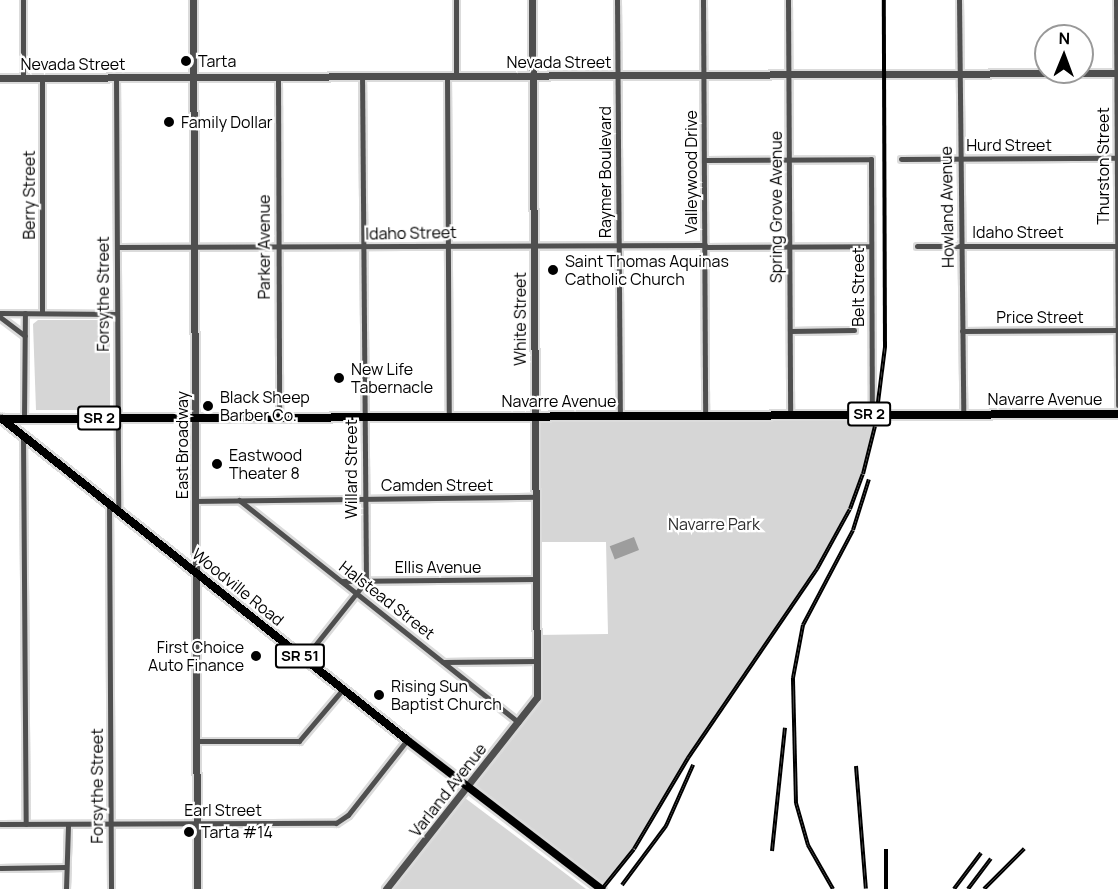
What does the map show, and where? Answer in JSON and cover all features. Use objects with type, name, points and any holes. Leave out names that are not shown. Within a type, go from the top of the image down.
[{"type":"main road","name":"Navarre Avenue","points":[[1,418],[1118,414]]},
{"type":"main road","name":"Woodville Road","points":[[1,418],[407,740],[601,889]]},
{"type":"street","points":[[23,0],[23,78]]},
{"type":"street","name":"East Broadway","points":[[193,0],[197,889]]},
{"type":"street","points":[[456,0],[456,76]]},
{"type":"street","name":"White Street","points":[[530,708],[537,697],[532,0]]},
{"type":"street","name":"Raymer Boulevard","points":[[617,0],[620,416]]},
{"type":"street","name":"Valleywood Drive","points":[[703,0],[705,415]]},
{"type":"street","name":"Spring Grove Avenue","points":[[788,0],[790,415]]},
{"type":"street","name":"Howland Avenue","points":[[959,0],[963,414]]},
{"type":"street","name":"Thurston Street","points":[[1116,0],[1118,405]]},
{"type":"street","name":"Nevada Street","points":[[0,78],[1117,73]]},
{"type":"street","name":"Parker Avenue","points":[[278,76],[279,417]]},
{"type":"street","name":"Willard Street","points":[[362,76],[366,581]]},
{"type":"street","points":[[447,76],[449,417]]},
{"type":"street","name":"Forsythe Street","points":[[116,77],[118,510]]},
{"type":"street","name":"Berry Street","points":[[42,78],[42,313]]},
{"type":"street","name":"Hurd Street","points":[[901,159],[1117,158]]},
{"type":"street","name":"Belt Street","points":[[789,160],[871,159],[872,414]]},
{"type":"street","points":[[704,160],[789,160]]},
{"type":"street","name":"Idaho Street","points":[[117,248],[533,245],[871,246]]},
{"type":"street","name":"Idaho Street","points":[[917,246],[1118,246]]},
{"type":"street","points":[[24,419],[25,313]]},
{"type":"street","points":[[0,315],[117,314]]},
{"type":"street","points":[[0,315],[25,336]]},
{"type":"street","points":[[790,331],[854,330]]},
{"type":"street","name":"Price Street","points":[[962,331],[1118,330]]},
{"type":"street","points":[[23,436],[26,824]]},
{"type":"street","name":"Camden Street","points":[[195,501],[535,497]]},
{"type":"street","name":"Halstead Street","points":[[239,500],[518,722]]},
{"type":"street","name":"Forsythe Street","points":[[109,503],[111,889]]},
{"type":"street","name":"Ellis Avenue","points":[[341,581],[536,579]]},
{"type":"street","points":[[304,659],[366,581]]},
{"type":"street","points":[[443,662],[537,661]]},
{"type":"street","points":[[196,741],[299,741],[343,689]]},
{"type":"street","name":"Varland Avenue","points":[[387,889],[530,708]]},
{"type":"street","name":"Earl Street","points":[[0,824],[340,821],[407,740]]},
{"type":"street","points":[[66,889],[68,824]]},
{"type":"street","points":[[0,868],[66,867]]},
{"type":"green space","points":[[38,320],[110,320],[110,410],[36,410],[33,324]]},
{"type":"green space","name":"Navarre Park","points":[[877,414],[860,482],[836,535],[802,592],[688,758],[628,857],[602,889],[468,787],[535,702],[537,635],[608,634],[606,542],[536,542],[534,416]]},
{"type":"green space","points":[[465,798],[586,889],[393,889]]},
{"type":"shaded area","points":[[634,537],[639,550],[615,559],[610,546]]},
{"type":"railway","points":[[602,889],[634,849],[688,758],[817,569],[850,509],[863,474],[875,426],[885,347],[884,0]]},
{"type":"railway","points":[[833,889],[808,845],[796,803],[793,678],[803,625],[853,530],[869,479]]},
{"type":"railway","points":[[772,851],[785,728]]},
{"type":"railway","points":[[622,885],[666,826],[693,765]]},
{"type":"railway","points":[[856,766],[866,889]]},
{"type":"railway","points":[[886,849],[886,889]]},
{"type":"railway","points":[[984,889],[1024,849]]},
{"type":"railway","points":[[954,889],[981,853]]},
{"type":"railway","points":[[968,889],[991,859]]},
{"type":"place","name":"Tarta","points":[[186,61]]},
{"type":"place","name":"Family Dollar","points":[[169,122]]},
{"type":"place","name":"Saint Thomas Aquinas Catholic Church","points":[[553,270]]},
{"type":"place","name":"New Life Tabernacle","points":[[339,378]]},
{"type":"place","name":"Black Sheep Barber Co.","points":[[208,406]]},
{"type":"place","name":"Eastwood Theater 8","points":[[217,464]]},
{"type":"place","name":"First Choice Auto Finance","points":[[256,656]]},
{"type":"place","name":"Rising Sun Baptist Church","points":[[379,695]]},
{"type":"place","name":"Tarta #14","points":[[189,832]]}]
